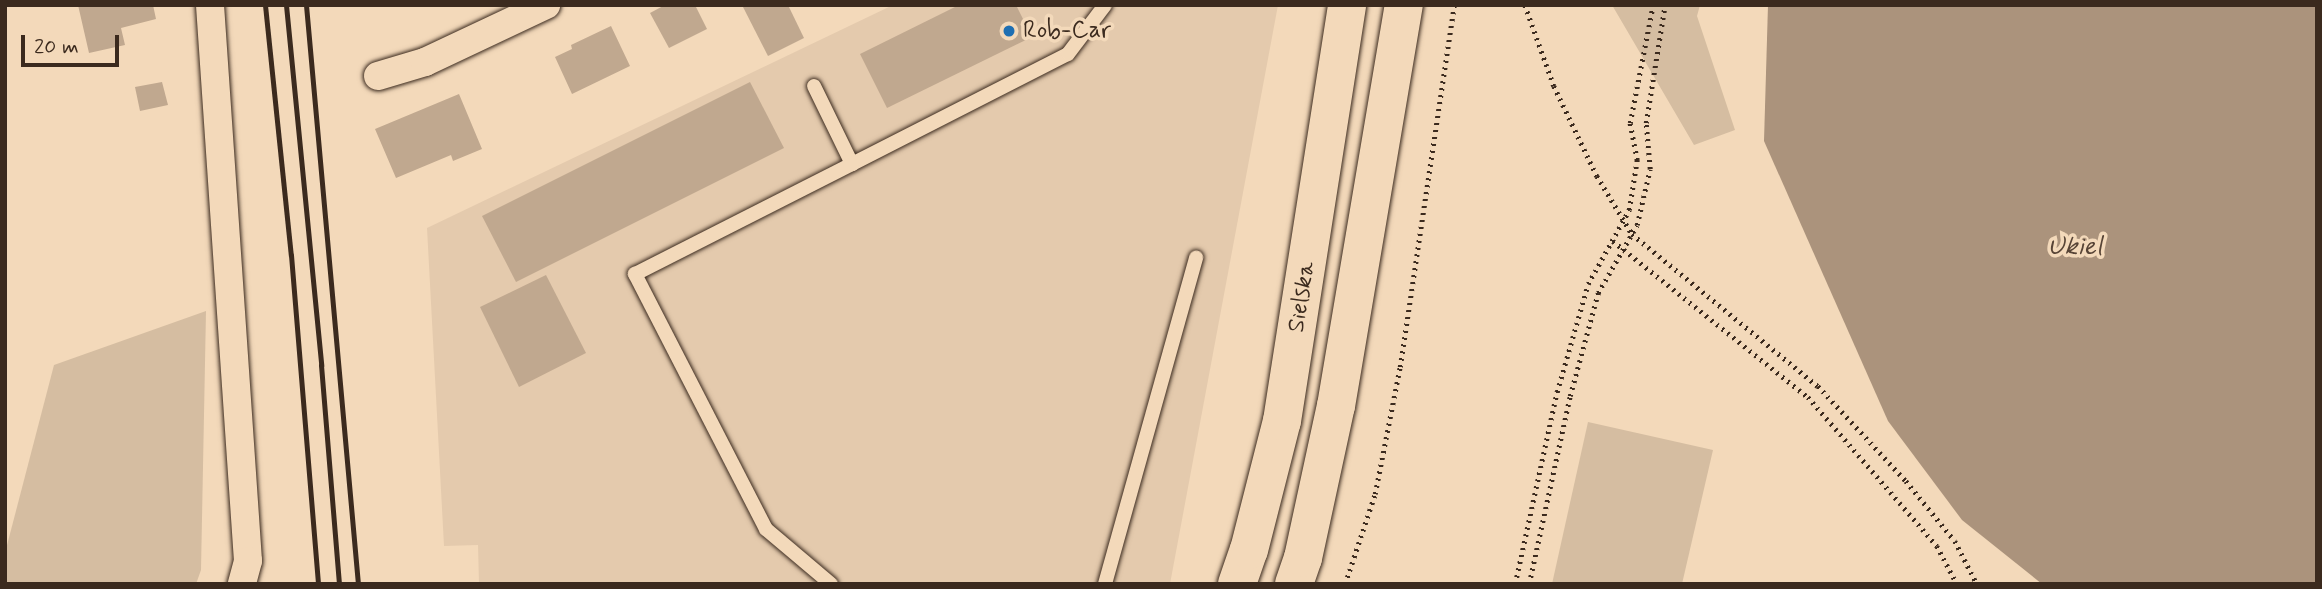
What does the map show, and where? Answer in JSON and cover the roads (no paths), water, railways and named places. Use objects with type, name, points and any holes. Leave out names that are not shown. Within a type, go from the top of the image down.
[{"type":"main road","name":"Sielska","points":[[1237,584],[1249,550],[1282,421],[1347,5]]},
{"type":"main road","name":"Sielska","points":[[1294,584],[1303,558],[1336,406],[1397,7]]},
{"type":"street","points":[[210,5],[248,561],[242,584]]},
{"type":"street","points":[[378,76],[425,62],[545,5]]},
{"type":"lane","points":[[831,584],[766,529],[635,275],[1068,54],[1105,5]]},
{"type":"lane","points":[[814,86],[852,164]]},
{"type":"lane","points":[[1105,584],[1196,257]]},
{"type":"water","name":"Ukiel","points":[[1768,5],[2317,5],[2317,584],[2042,584],[1962,520],[1888,421],[1764,141]]},
{"type":"railway","points":[[265,5],[291,255],[318,584]]},
{"type":"railway","points":[[286,5],[339,584]]},
{"type":"railway","points":[[306,5],[358,584]]},
{"type":"place","name":"Rob-Car","points":[[1009,31]]}]
